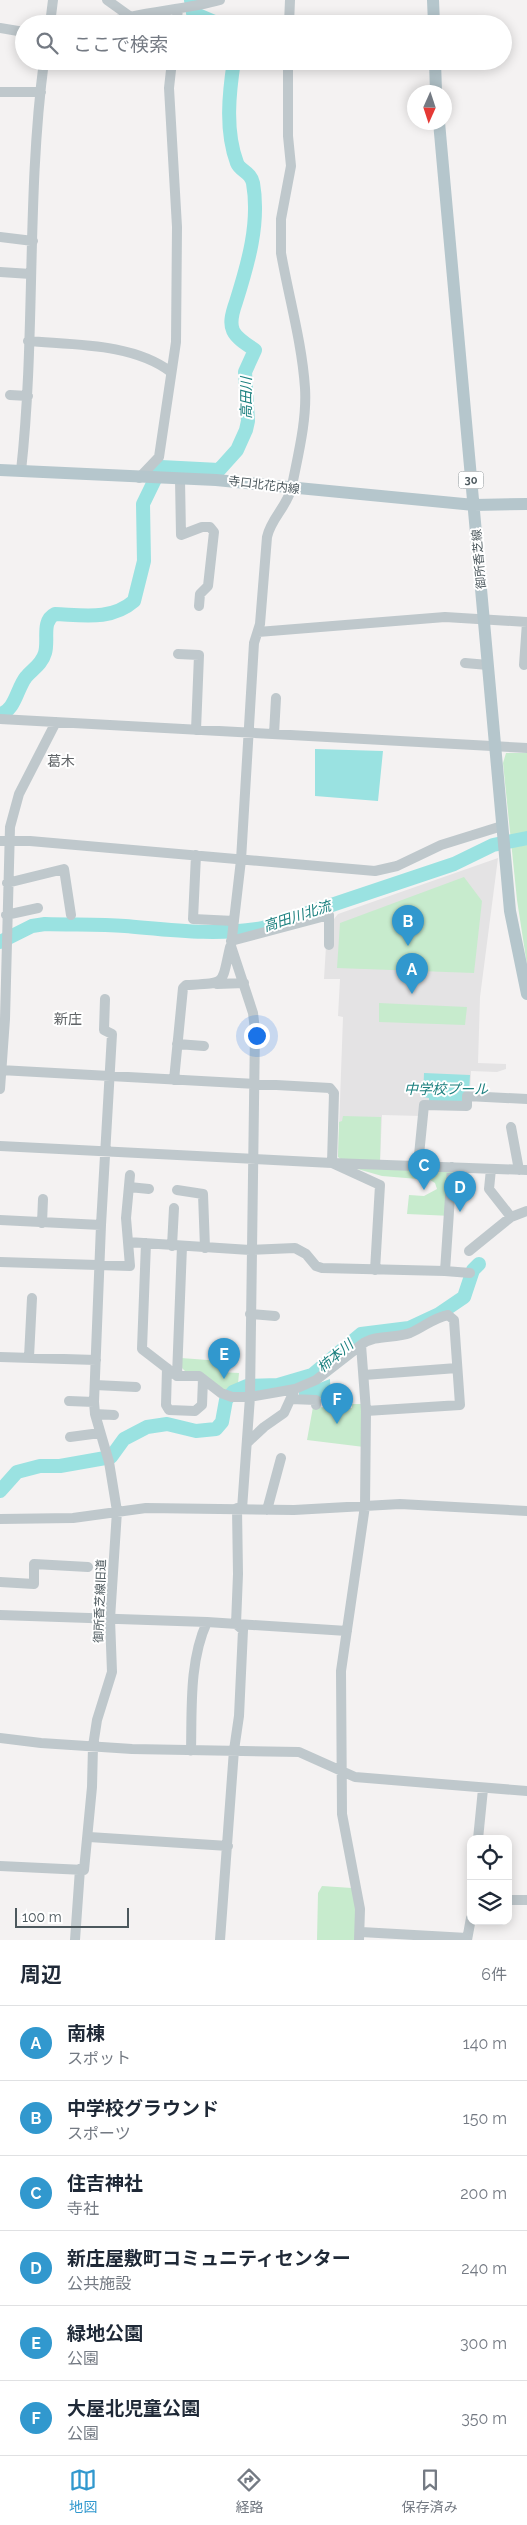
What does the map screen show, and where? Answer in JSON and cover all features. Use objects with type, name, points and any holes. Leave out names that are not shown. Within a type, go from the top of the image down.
[{"type":"main road","points":[[433,0],[434,15]]},
{"type":"main road","points":[[435,70],[436,85]]},
{"type":"main road","name":"御所香芝線","points":[[439,130],[514,937],[527,994]]},
{"type":"main road","name":"寺口北花内線","points":[[0,470],[216,480],[292,489],[474,505],[527,504]]},
{"type":"street","points":[[51,15],[53,0]]},
{"type":"street","points":[[107,0],[128,15],[188,8],[220,0]]},
{"type":"street","points":[[289,15],[290,0]]},
{"type":"street","points":[[183,15],[188,8]]},
{"type":"street","points":[[0,28],[15,30]]},
{"type":"street","points":[[22,472],[28,396],[31,274],[43,70]]},
{"type":"street","points":[[150,478],[159,457],[176,342],[177,243],[169,95],[171,70]]},
{"type":"street","points":[[217,984],[222,980],[234,921],[241,860],[254,643],[258,632],[269,531],[284,508],[292,489],[303,424],[305,388],[280,234],[291,166],[288,136],[288,70]]},
{"type":"street","points":[[0,92],[41,92]]},
{"type":"street","points":[[0,237],[33,241]]},
{"type":"street","points":[[0,272],[31,274]]},
{"type":"street","points":[[28,341],[113,350],[156,360],[171,372]]},
{"type":"street","points":[[10,395],[28,396]]},
{"type":"street","points":[[180,478],[181,535],[202,526],[210,527],[214,532],[208,586],[200,594],[199,606]]},
{"type":"street","points":[[258,632],[433,617],[527,622],[524,665]]},
{"type":"street","points":[[178,654],[199,655],[196,730]]},
{"type":"street","points":[[465,663],[488,665]]},
{"type":"street","points":[[274,734],[276,698]]},
{"type":"street","points":[[0,719],[527,748]]},
{"type":"street","points":[[0,1089],[5,1019],[7,883],[5,841],[14,806],[56,722]]},
{"type":"street","points":[[5,841],[380,871],[397,866],[441,845],[504,837]]},
{"type":"street","points":[[196,855],[193,919],[234,921]]},
{"type":"street","points":[[7,883],[64,869],[71,915]]},
{"type":"street","points":[[6,915],[38,908]]},
{"type":"street","points":[[231,941],[328,915],[329,945]]},
{"type":"street","points":[[231,941],[244,983],[255,1030],[250,1250],[250,1391],[248,1442],[239,1509],[236,1624]]},
{"type":"street","points":[[174,1080],[183,988],[186,985],[244,983]]},
{"type":"street","name":"御所香芝線旧道","points":[[80,1869],[84,1870],[89,1837],[93,1746],[97,1720],[112,1672],[110,1619],[117,1511],[108,1458],[94,1414],[101,1225],[112,1034],[104,1030],[106,999]]},
{"type":"street","points":[[177,1044],[204,1046]]},
{"type":"street","points":[[1,1070],[330,1088],[334,1093],[332,1163]]},
{"type":"street","points":[[418,1165],[424,1105],[467,1106],[467,1096],[527,1098]]},
{"type":"street","points":[[0,1146],[252,1160],[523,1170],[511,1127]]},
{"type":"street","points":[[332,1163],[380,1185],[375,1270]]},
{"type":"street","points":[[445,1271],[452,1167]]},
{"type":"street","points":[[491,1169],[489,1189],[511,1217]]},
{"type":"street","points":[[0,1262],[130,1266],[126,1218],[130,1175]]},
{"type":"street","points":[[129,1187],[148,1189]]},
{"type":"street","points":[[177,1190],[203,1194],[204,1248]]},
{"type":"street","points":[[42,1223],[43,1199]]},
{"type":"street","points":[[174,1208],[177,1246],[177,1376]]},
{"type":"street","points":[[469,1252],[511,1217],[527,1211]]},
{"type":"street","points":[[0,1220],[101,1225]]},
{"type":"street","points":[[128,1242],[250,1250],[295,1248],[301,1250],[310,1262],[322,1268],[470,1273]]},
{"type":"street","points":[[146,1243],[142,1349],[177,1376],[198,1376],[222,1393],[232,1397],[250,1391],[295,1388],[327,1374],[342,1358],[368,1339],[409,1333],[435,1318],[448,1315],[454,1320],[460,1405],[366,1411]]},
{"type":"street","points":[[29,1357],[32,1298]]},
{"type":"street","points":[[250,1314],[275,1316]]},
{"type":"street","points":[[361,1345],[366,1411],[365,1506],[341,1671],[342,1814],[360,1909],[360,1936],[467,1939],[470,1925]]},
{"type":"street","points":[[0,1356],[96,1360]]},
{"type":"street","points":[[167,1368],[166,1405],[169,1410],[195,1411],[202,1405],[203,1379]]},
{"type":"street","points":[[364,1375],[458,1368]]},
{"type":"street","points":[[95,1385],[136,1387]]},
{"type":"street","points":[[248,1442],[264,1427],[284,1413],[295,1388]]},
{"type":"street","points":[[290,1400],[316,1400],[316,1405]]},
{"type":"street","points":[[70,1401],[94,1402]]},
{"type":"street","points":[[94,1414],[114,1415]]},
{"type":"street","points":[[70,1437],[100,1433]]},
{"type":"street","points":[[267,1510],[281,1458]]},
{"type":"street","points":[[0,1519],[73,1518],[146,1508],[321,1510],[365,1506],[417,1505],[527,1511]]},
{"type":"street","points":[[0,1582],[34,1584],[34,1564],[88,1567]]},
{"type":"street","points":[[0,1615],[206,1622],[347,1631]]},
{"type":"street","points":[[191,1750],[196,1659],[199,1639],[206,1622]]},
{"type":"street","points":[[220,1940],[221,1906],[228,1846],[234,1750],[239,1716],[243,1630],[236,1624]]},
{"type":"street","points":[[0,1738],[93,1746],[299,1752],[355,1777],[527,1792]]},
{"type":"street","points":[[478,1835],[482,1789]]},
{"type":"street","points":[[89,1837],[228,1846]]},
{"type":"street","points":[[0,1866],[80,1869],[75,1940]]},
{"type":"street","points":[[512,1900],[527,1900]]},
{"type":"shaded area","points":[[498,858],[480,997],[478,1063],[506,1064],[506,1069],[497,1072],[471,1071],[470,1094],[429,1103],[422,1116],[382,1115],[380,1162],[338,1157],[343,1017],[338,1016],[340,979],[324,979],[326,946],[334,919],[338,914]]},
{"type":"green space","points":[[506,753],[527,753],[527,965],[517,900],[503,763]]},
{"type":"green space","points":[[464,877],[482,901],[474,973],[337,968],[340,923]]},
{"type":"green space","points":[[379,1003],[467,1007],[465,1025],[379,1022]]},
{"type":"green space","points":[[343,1116],[381,1117],[380,1162],[342,1160],[338,1157],[339,1122],[342,1121]]},
{"type":"green space","points":[[354,1168],[455,1169],[452,1216],[407,1214],[409,1195],[424,1196],[437,1189],[435,1183],[430,1180],[382,1176]]},
{"type":"green space","points":[[181,1358],[221,1361],[221,1372],[239,1373],[238,1384],[225,1390],[185,1371],[180,1366]]},
{"type":"green space","points":[[352,1404],[364,1404],[364,1447],[307,1440],[313,1407],[352,1408]]},
{"type":"green space","points":[[322,1886],[352,1888],[357,1909],[356,1940],[317,1940],[318,1893]]},
{"type":"water","points":[[315,749],[383,751],[378,801],[315,796]]},
{"type":"water","name":"中学校プール","points":[[424,1073],[470,1075],[469,1092],[465,1105],[429,1103],[429,1098],[423,1097]]},
{"type":"water","points":[[330,1379],[331,1405],[324,1405],[324,1398],[299,1398],[299,1391]]},
{"type":"waterway","name":"高田川","points":[[191,0],[193,13],[198,15]]},
{"type":"waterway","name":"高田川","points":[[0,714],[9,708],[26,677],[44,657],[47,626],[51,617],[55,614],[86,616],[106,614],[116,612],[134,601],[144,561],[143,504],[161,467],[219,470],[237,450],[246,430],[248,421],[245,372],[255,350],[236,336],[233,331],[232,319],[252,243],[255,198],[252,179],[240,168],[233,151],[229,125],[233,70]]},
{"type":"waterway","name":"高田川北流","points":[[0,942],[32,926],[45,924],[115,925],[211,932],[263,928],[454,864],[493,845],[527,838]]},
{"type":"waterway","name":"柿本川","points":[[0,1491],[17,1472],[40,1466],[60,1466],[111,1457],[124,1439],[147,1427],[167,1424],[196,1431],[216,1429],[222,1422],[226,1400],[233,1392],[247,1386],[278,1385],[312,1375],[361,1334],[409,1328],[439,1314],[464,1297],[473,1270],[479,1264]]},
{"type":"place","name":"中学校グラウンド","points":[[408,946]]},
{"type":"place","name":"南棟","points":[[412,994]]},
{"type":"place","name":"住吉神社","points":[[424,1190]]},
{"type":"place","name":"新庄屋敷町コミュニティセンター","points":[[460,1212]]},
{"type":"place","name":"緑地公園","points":[[224,1379]]},
{"type":"place","name":"大屋北児童公園","points":[[337,1424]]},
{"type":"district","name":"葛木","points":[[61,761]]},
{"type":"district","name":"新庄","points":[[68,1019]]}]
